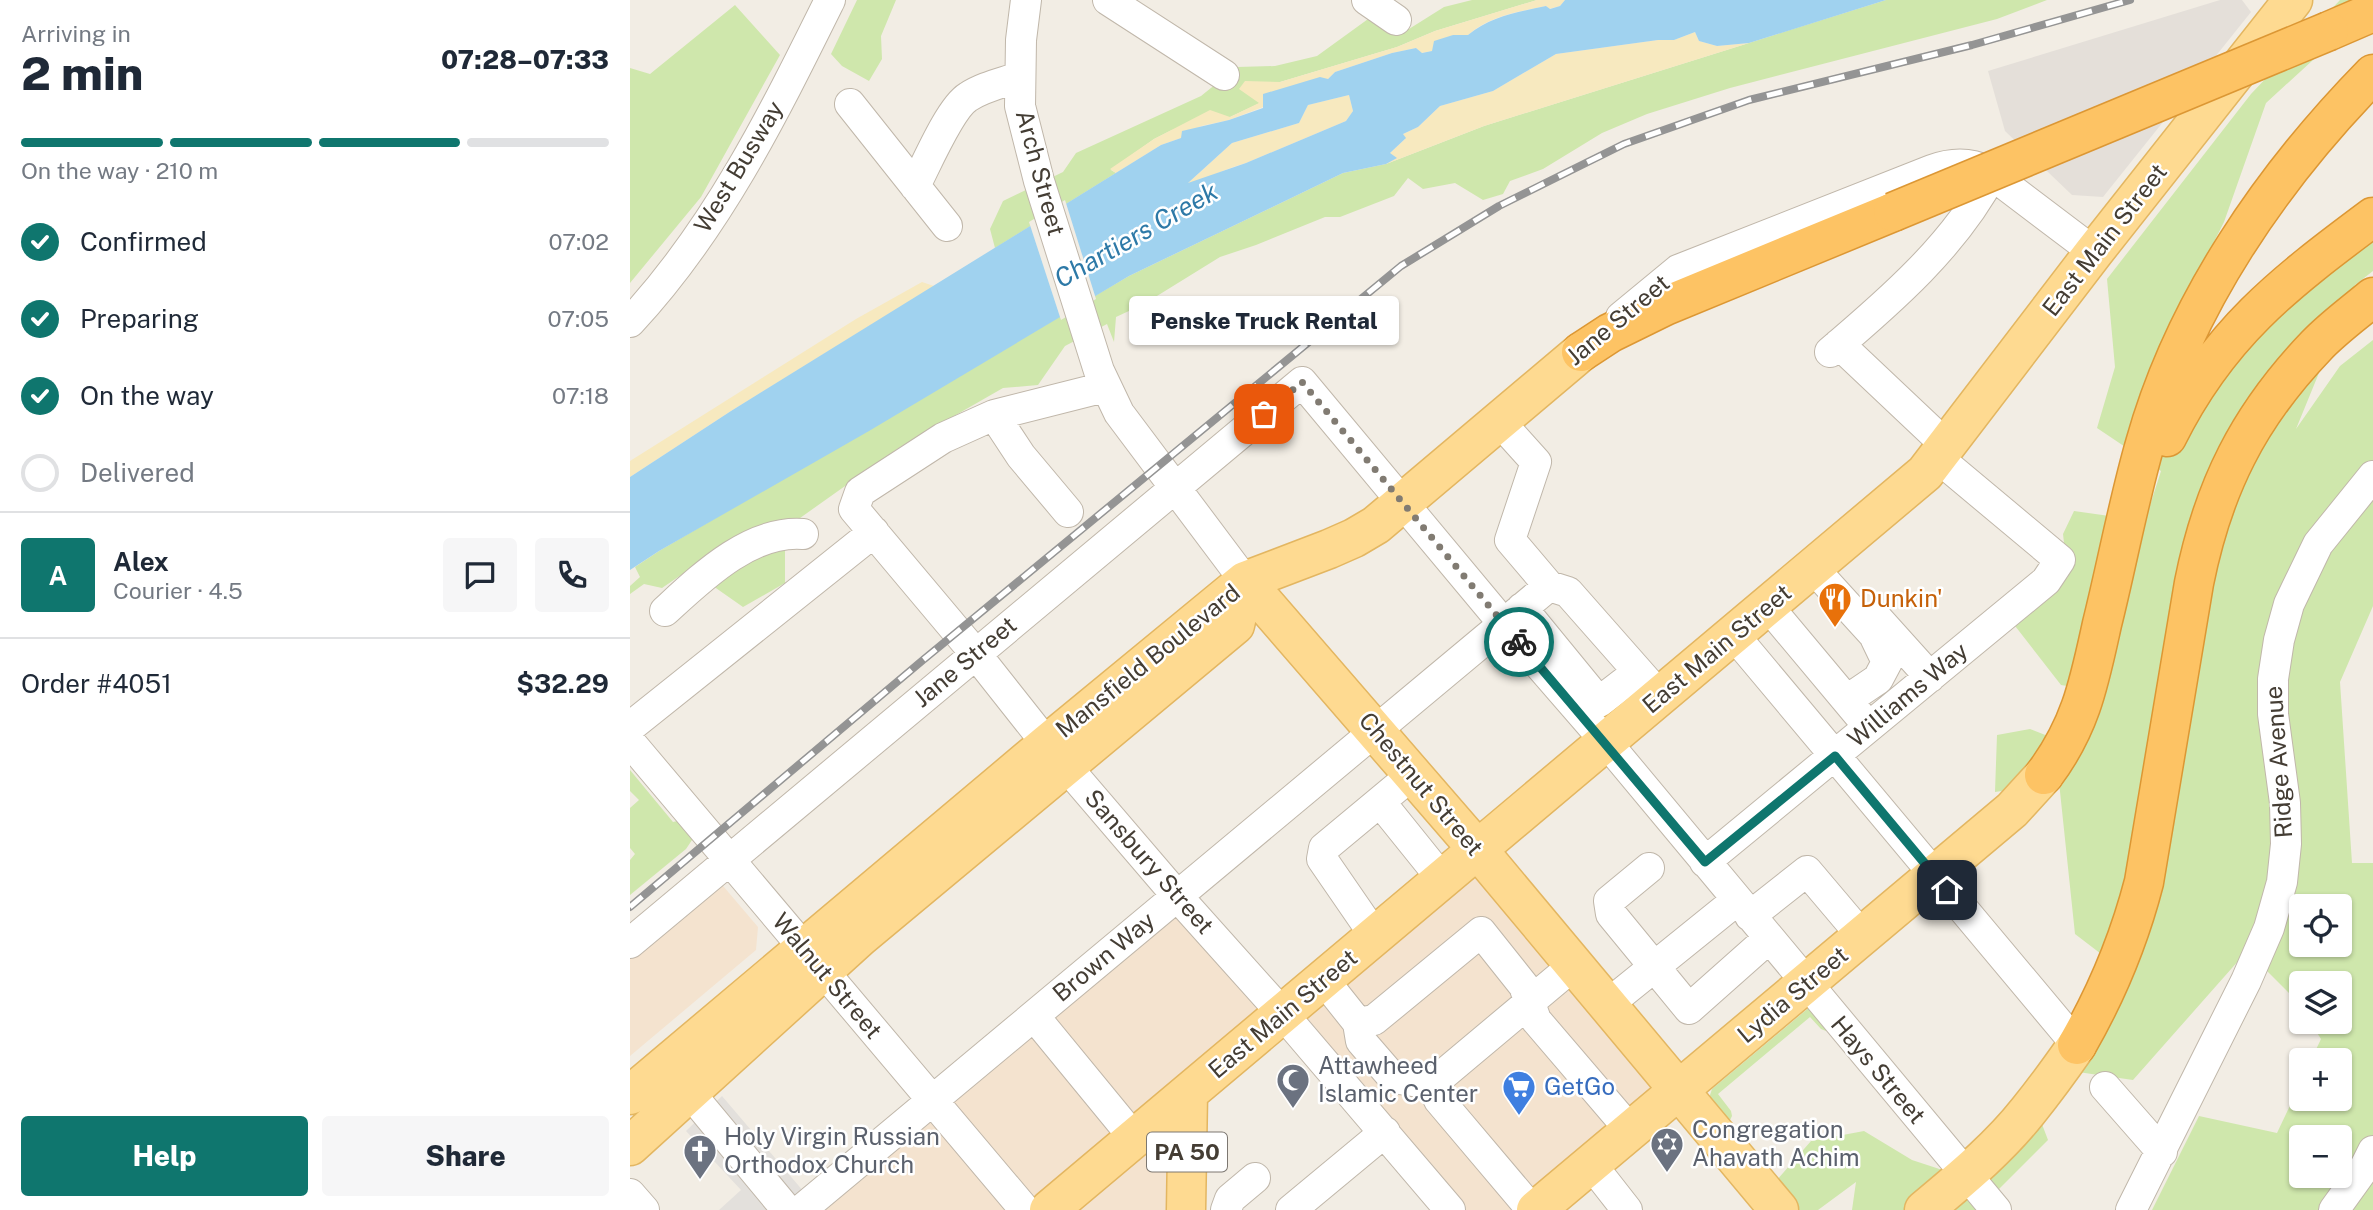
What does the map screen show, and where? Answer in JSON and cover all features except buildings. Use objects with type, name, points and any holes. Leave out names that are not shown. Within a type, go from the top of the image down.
[{"type":"highway","points":[[1581,352],[1610,333],[1665,306],[2329,31],[2373,10],[2365,0]]},
{"type":"highway","points":[[2044,775],[2070,736],[2079,715],[2145,442],[2173,365],[2211,288],[2257,215],[2289,171],[2343,106],[2373,75]]},
{"type":"highway","points":[[2124,533],[2178,414],[2214,358],[2261,306],[2314,261],[2373,217]]},
{"type":"highway","points":[[2077,1045],[2110,984],[2135,917],[2152,844],[2196,572],[2218,493],[2244,441],[2277,390],[2318,344],[2371,299]]},
{"type":"main road","name":"East Main Street","points":[[1049,1210],[1607,743],[1648,684],[1733,634],[1910,487],[1942,452],[2293,0]]},
{"type":"main road","name":"Jane Street","points":[[1245,581],[1354,538],[1376,525],[1581,352]]},
{"type":"main road","name":"Chestnut Street","points":[[1245,581],[1478,850],[1779,1210]]},
{"type":"main road","name":"Mansfield Boulevard","points":[[630,1095],[812,960],[1057,755],[1245,581]]},
{"type":"main road","name":"Lydia Street","points":[[1534,1210],[2012,810],[2044,775]]},
{"type":"main road","name":"Mansfield Boulevard","points":[[630,1146],[689,1092],[812,960]]},
{"type":"main road","points":[[1924,1210],[1966,1175],[2026,1113],[2077,1045]]},
{"type":"main road","name":"PA 50","points":[[1186,1210],[1188,1094]]},
{"type":"street","name":"West Busway","points":[[630,322],[687,251],[737,177],[775,111],[830,0]]},
{"type":"street","name":"Arch Street","points":[[1026,0],[1021,40],[1020,106],[1039,181],[1089,342]]},
{"type":"street","points":[[1108,0],[1224,75]]},
{"type":"street","points":[[1367,0],[1396,20]]},
{"type":"street","points":[[915,186],[955,110],[965,98],[1019,77]]},
{"type":"street","points":[[850,104],[947,226]]},
{"type":"street","name":"Jane Street","points":[[1581,352],[1678,270],[1940,167],[1966,164],[1978,166],[2094,253]]},
{"type":"street","points":[[1942,452],[1834,348],[1916,274],[1980,198],[1992,174]]},
{"type":"street","name":"Chestnut Street","points":[[1089,342],[1105,387],[1119,413],[1245,581]]},
{"type":"street","name":"Jane Street","points":[[630,943],[1302,382]]},
{"type":"street","name":"Hays Street","points":[[1302,382],[1402,503],[1512,616],[1607,743],[1996,1210]]},
{"type":"street","points":[[1068,512],[1021,456],[993,415],[1105,387]]},
{"type":"street","name":"Sansbury Street","points":[[993,415],[943,438],[860,492],[854,509],[1057,755],[1450,1210]]},
{"type":"street","points":[[1499,421],[1536,462],[1510,540],[1549,586],[1568,592],[1648,684],[1599,702],[1512,616]]},
{"type":"street","name":"Williams Way","points":[[1705,862],[2046,581],[2060,560],[1942,452]]},
{"type":"street","name":"Ridge Avenue","points":[[2131,1210],[2246,981],[2269,928],[2282,882],[2286,844],[2285,803],[2273,714],[2273,679],[2279,640],[2289,604],[2318,544],[2373,476]]},
{"type":"street","points":[[630,727],[874,532]]},
{"type":"street","points":[[665,611],[706,574],[743,550],[785,533],[803,534]]},
{"type":"street","points":[[1818,564],[1930,677]]},
{"type":"street","points":[[1818,564],[1874,635],[1887,662],[1878,680],[1847,700]]},
{"type":"street","name":"Brown Way","points":[[801,1210],[1549,586]]},
{"type":"street","points":[[1768,605],[1869,727]]},
{"type":"street","points":[[1733,634],[2077,1045]]},
{"type":"street","name":"Walnut Street","points":[[630,742],[1024,1210]]},
{"type":"street","points":[[1375,936],[1322,859],[1324,848],[1413,774]]},
{"type":"street","points":[[1381,803],[1443,880]]},
{"type":"street","points":[[1412,842],[1448,815]]},
{"type":"street","points":[[1685,837],[1609,901],[1611,914],[1689,1009],[1752,918]]},
{"type":"street","points":[[1607,1005],[1655,967],[1752,918],[1807,871],[1862,936]]},
{"type":"street","points":[[1358,1023],[1374,1020],[1481,932],[1524,986],[1536,1020],[1631,1131]]},
{"type":"street","points":[[1323,979],[1358,1023],[1361,1041],[1393,1079],[1432,1084],[1574,965]]},
{"type":"street","points":[[1034,1016],[1135,1139]]},
{"type":"street","points":[[1432,1084],[1439,1100],[1534,1210]]},
{"type":"street","points":[[2105,1087],[2162,1152]]},
{"type":"street","points":[[689,1092],[787,1210]]},
{"type":"street","points":[[1291,1210],[1385,1132]]},
{"type":"street","points":[[2334,1210],[2365,1167],[2373,1151]]},
{"type":"street","points":[[1591,1164],[1627,1210]]},
{"type":"street","points":[[1226,1210],[1230,1199],[1255,1178]]},
{"type":"shaded area","points":[[2220,0],[2242,0],[2251,12],[2103,197],[2072,195],[2005,131],[1988,71]]},
{"type":"shaded area","points":[[1475,869],[1658,1089],[1516,1210],[1456,1210],[1263,1012],[1173,1137],[1170,1210],[802,1210],[1178,897],[1299,1017]]},
{"type":"shaded area","points":[[718,880],[758,927],[756,950],[630,1056],[630,954]]},
{"type":"shaded area","points":[[722,1096],[804,1192],[785,1210],[719,1210],[741,1190],[686,1131]]},
{"type":"green space","points":[[857,0],[896,0],[881,36],[882,59],[869,81],[842,66],[831,54]]},
{"type":"green space","points":[[1472,0],[1537,0],[1435,31],[1397,47],[1280,82],[1245,82],[1240,89],[1260,103],[1230,117],[1172,130],[1154,139],[1111,170],[1116,173],[995,248],[990,229],[1003,201],[1063,172],[1076,153],[1201,96],[1237,67],[1275,66],[1317,56],[1375,14],[1409,29],[1444,7]]},
{"type":"green space","points":[[1886,0],[2047,0],[1997,19],[1730,88],[1647,114],[1602,133],[1543,169],[1510,181],[1503,194],[1483,200],[1455,183],[1423,189],[1408,178],[1394,196],[1340,217],[1325,217],[1220,257],[1144,304],[1116,317],[1114,342],[1107,324],[1065,346],[1038,385],[1003,388],[900,447],[793,523],[785,544],[785,583],[743,607],[713,586],[703,560],[662,588],[644,584],[630,594],[630,586],[640,577],[635,567],[659,551],[1129,276],[1343,173],[1386,164],[1484,126]]},
{"type":"green space","points":[[2340,0],[2373,0],[2373,5],[2266,103],[2224,222],[2149,371],[2179,396],[2373,226],[2373,271],[2355,285],[2296,429],[2340,366],[2373,340],[2373,606],[2340,682],[2352,863],[2373,863],[2373,1210],[2152,1210],[2199,1116],[2277,1133],[2289,1108],[2289,1111],[2352,1111],[2352,1048],[2317,1048],[2321,1039],[2318,1034],[2352,1034],[2352,971],[2289,971],[2289,993],[2247,951],[2133,1080],[2078,1072],[2109,960],[2075,934],[2059,782],[1995,792],[1997,735],[2030,729],[2053,738],[2097,691],[2061,685],[2012,622],[2068,577],[2063,534],[2074,511],[2145,521],[2161,471],[2097,428],[2115,367],[2107,279],[2251,94]]},
{"type":"green space","points":[[735,5],[780,55],[701,197],[630,283],[630,68],[650,74]]},
{"type":"green space","points":[[630,770],[673,822],[686,819],[698,831],[686,849],[630,895],[630,860],[635,854],[630,848],[630,808],[639,800],[630,791]]},
{"type":"green space","points":[[1811,1006],[1830,1029],[1821,1029],[1810,1017],[1718,1094],[1731,1111],[1729,1122],[1709,1098],[1712,1089]]},
{"type":"green space","points":[[2040,1119],[2048,1140],[1995,1193],[2002,1210],[1852,1210],[1856,1182],[1818,1210],[1786,1210],[1769,1189],[1811,1141],[1864,1131],[1912,1160],[1982,1183]]},
{"type":"sand","points":[[1537,0],[1565,0],[1560,6],[1549,9],[1546,6],[1495,19],[1468,35],[1453,35],[1432,51],[1421,53],[1416,48],[1392,53],[1335,72],[1328,79],[1263,107],[1229,120],[1201,126],[1181,138],[1161,145],[1116,173],[1110,169],[1154,139],[1210,110],[1230,117],[1259,103],[1239,89],[1245,81],[1280,82],[1397,47],[1435,31]]},
{"type":"sand","points":[[1695,32],[1699,41],[1717,46],[1749,43],[1484,126],[1386,164],[1396,158],[1389,154],[1405,139],[1403,134],[1418,127],[1440,106],[1493,91],[1556,54],[1674,40]]},
{"type":"sand","points":[[1349,95],[1353,111],[1346,121],[1246,163],[1187,184],[1232,143],[1299,123],[1308,105]]},
{"type":"sand","points":[[922,282],[934,286],[731,411],[630,477],[630,461],[856,319]]},
{"type":"water","name":"Chartiers Creek","points":[[1565,0],[1886,0],[1749,43],[1717,46],[1699,41],[1695,32],[1674,40],[1556,54],[1493,91],[1440,106],[1418,127],[1403,134],[1406,138],[1390,153],[1397,158],[1386,164],[1343,173],[1129,276],[630,570],[630,477],[731,411],[1161,145],[1181,138],[1182,131],[1229,120],[1263,108],[1263,94],[1320,77],[1328,79],[1335,72],[1392,53],[1416,48],[1422,53],[1432,51],[1434,41],[1453,35],[1468,35],[1486,23],[1505,16],[1546,6],[1550,9],[1560,6]],"holes":[[[1349,95],[1353,111],[1346,121],[1246,163],[1188,183],[1232,143],[1299,123],[1308,105]]]},
{"type":"pier","points":[[1065,200],[1096,299],[1061,320],[1029,222]]},
{"type":"railway","points":[[630,907],[923,660],[1401,266],[1499,206],[1624,144],[1749,100],[1972,45],[2130,0]]},
{"type":"way so far","points":[[1264,414],[1302,382],[1519,642]]},
{"type":"place","name":"Penske Truck Rental","points":[[1264,414]]},
{"type":"place","name":"Dunkin'","points":[[1835,629]]},
{"type":"place","name":"Attawheed Islamic Center","points":[[1293,1110]]},
{"type":"place","name":"GetGo","points":[[1519,1117]]},
{"type":"place","name":"Congregation Ahavath Achim","points":[[1667,1174]]},
{"type":"place","name":"Holy Virgin Russian Orthodox Church","points":[[700,1181]]},
{"type":"route","points":[[1519,642],[1705,862],[1835,756],[1947,890]]}]
